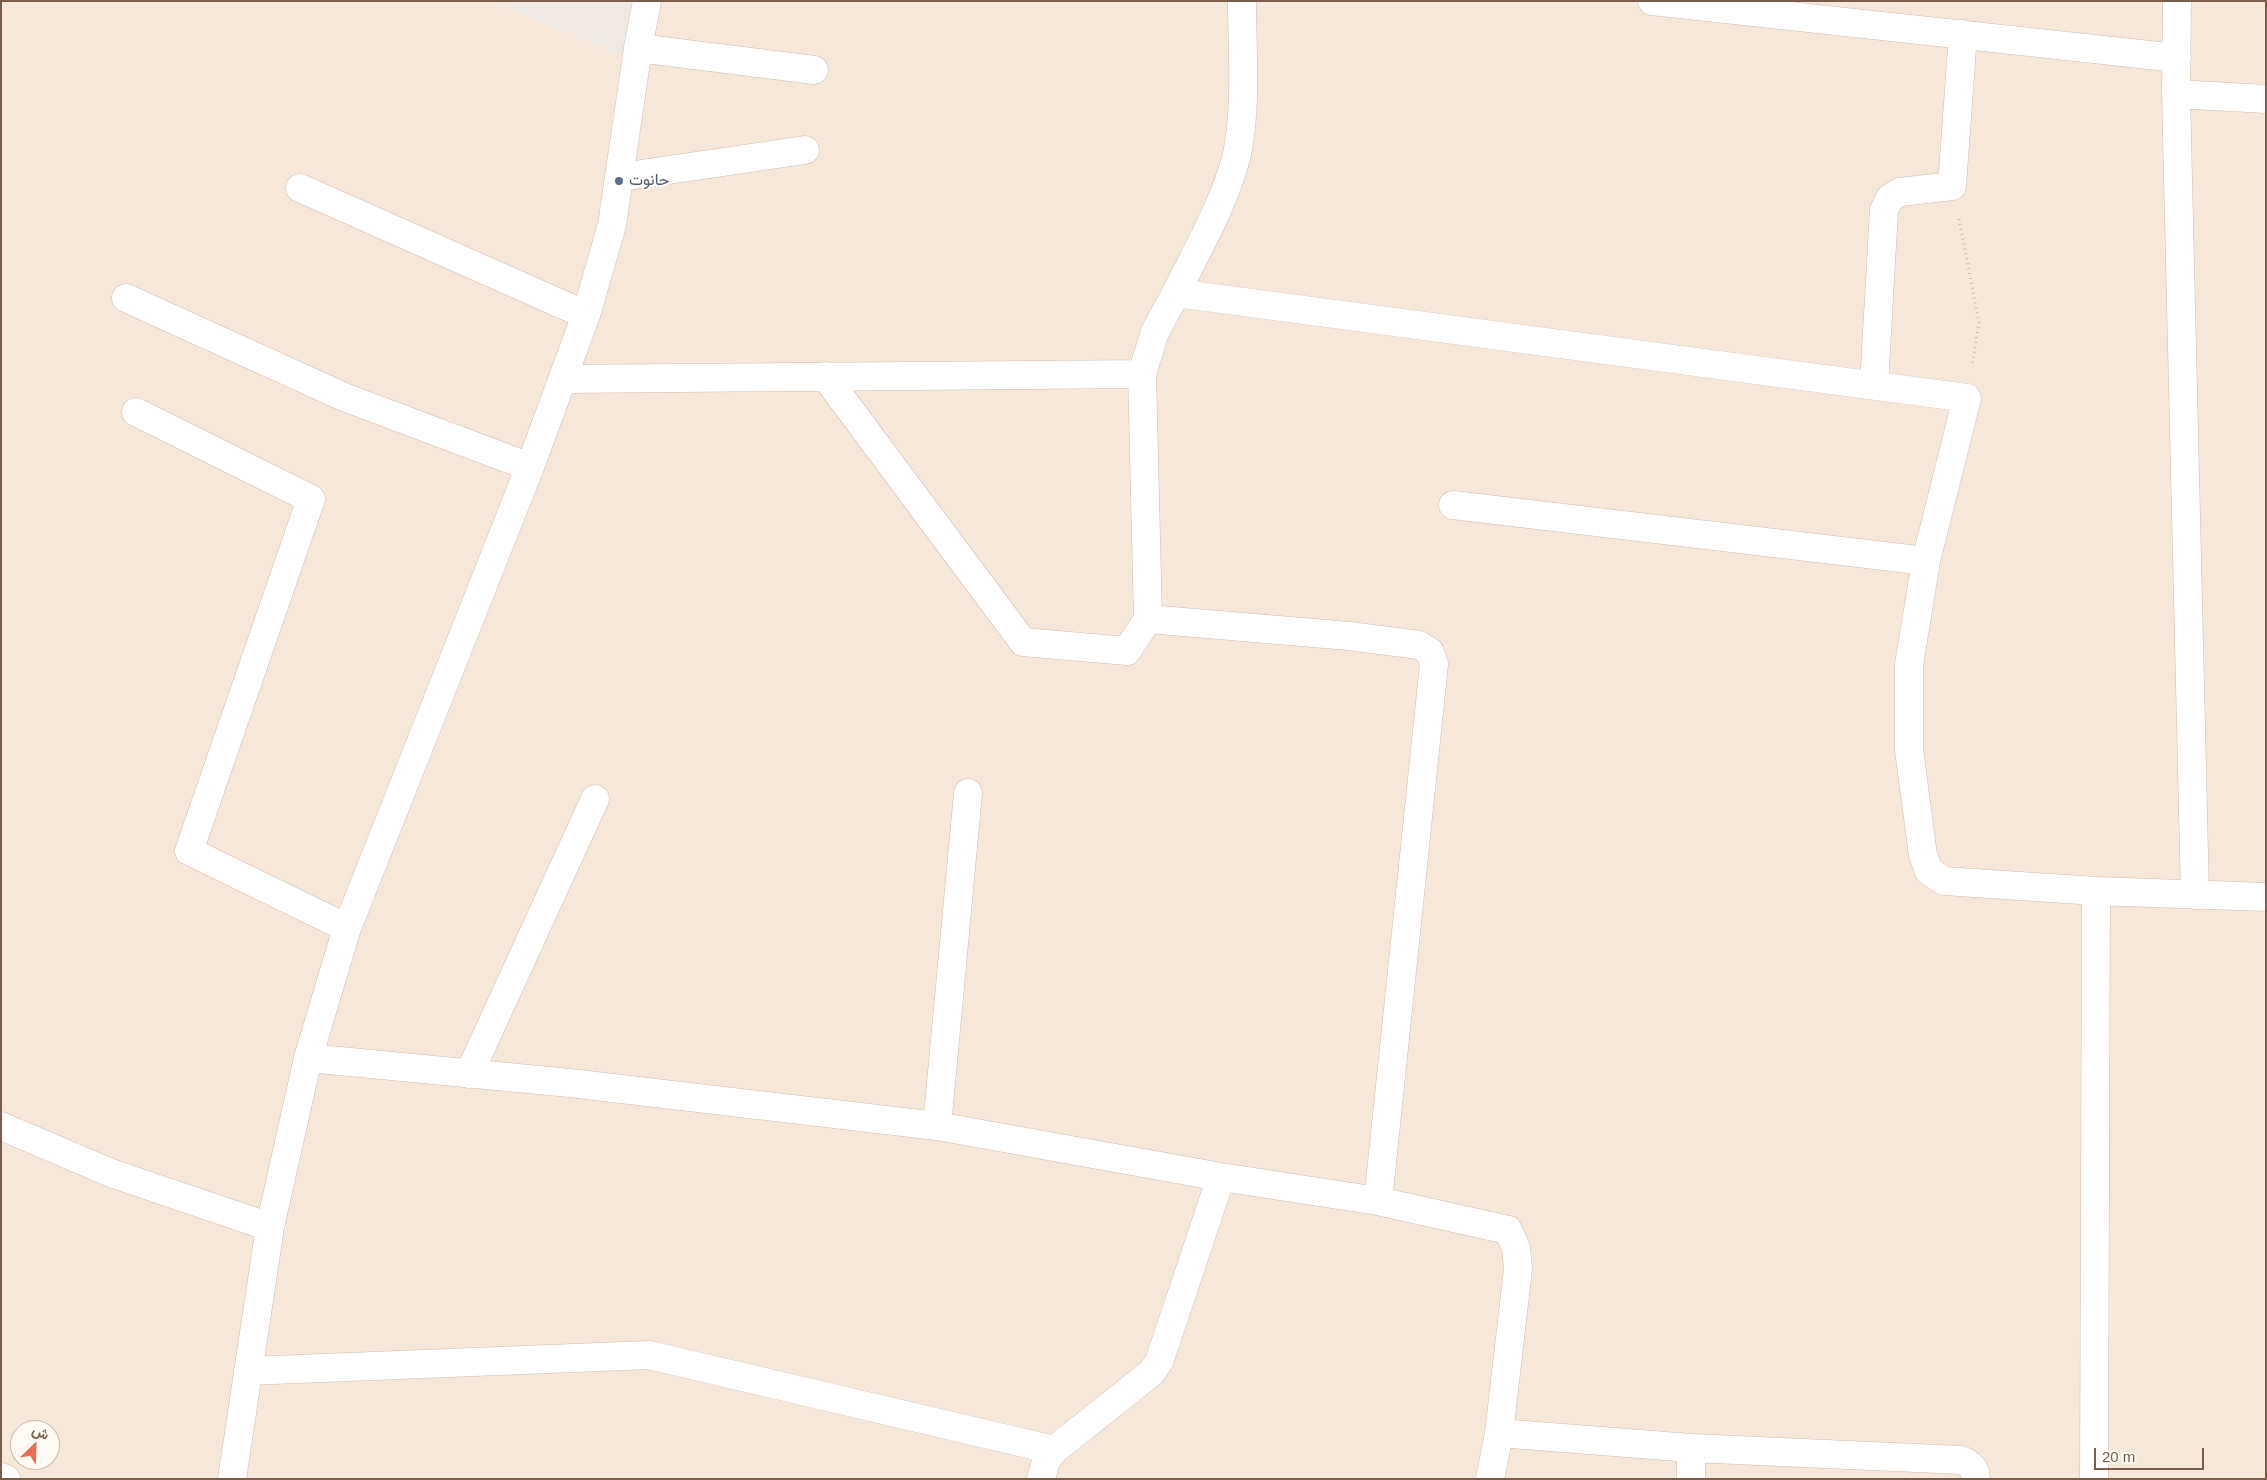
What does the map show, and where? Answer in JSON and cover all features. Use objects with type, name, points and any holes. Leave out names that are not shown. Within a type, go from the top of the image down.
[{"type":"street","points":[[232,1479],[270,1227],[308,1058],[347,928],[530,467],[586,314],[612,225],[621,177],[638,48],[647,1]]},
{"type":"street","points":[[824,376],[1023,642],[1127,651],[1148,619],[1142,374],[1155,332],[1224,197],[1237,154],[1242,123],[1242,1]]},
{"type":"street","points":[[1652,1],[2177,58]]},
{"type":"street","points":[[2177,1],[2176,94],[2195,895]]},
{"type":"street","points":[[1874,385],[1884,210],[1890,198],[1900,192],[1952,186],[1964,34]]},
{"type":"street","points":[[638,48],[814,70]]},
{"type":"street","points":[[2176,94],[2266,99]]},
{"type":"street","points":[[621,177],[805,150]]},
{"type":"street","points":[[300,188],[586,314]]},
{"type":"street","points":[[1176,293],[1967,398],[1926,561],[1908,665],[1909,741],[1923,856],[1929,871],[1944,882],[2096,891],[2266,896]]},
{"type":"street","points":[[126,298],[344,397],[530,467]]},
{"type":"street","points":[[563,380],[1142,374]]},
{"type":"street","points":[[136,412],[311,499],[189,851],[347,928]]},
{"type":"street","points":[[1453,505],[1926,561]]},
{"type":"street","points":[[1148,619],[1349,636],[1419,645],[1430,652],[1434,664],[1378,1201]]},
{"type":"street","points":[[937,1126],[968,793]]},
{"type":"street","points":[[469,1074],[595,799]]},
{"type":"street","points":[[2094,1479],[2096,891]]},
{"type":"street","points":[[308,1058],[570,1083],[937,1126],[1221,1177],[1378,1201],[1508,1230],[1516,1248],[1518,1269],[1499,1433],[1490,1479]]},
{"type":"street","points":[[1,1126],[111,1173],[270,1227]]},
{"type":"street","points":[[1040,1479],[1046,1461],[1054,1450],[1151,1373],[1159,1362],[1221,1177]]},
{"type":"street","points":[[248,1371],[649,1355],[1054,1450]]},
{"type":"street","points":[[1499,1433],[1691,1448],[1961,1460],[1970,1464],[1975,1469],[1976,1479]]},
{"type":"street","points":[[1691,1448],[1691,1479]]},
{"type":"street","points":[[1,1477],[6,1479]]},
{"type":"path","points":[[1952,186],[1979,323],[1967,398]]},
{"type":"shaded area","points":[[1,1],[491,1],[622,56],[632,1],[2266,1],[2266,1479],[1,1479]]},
{"type":"shaded area","points":[[491,1],[632,1],[622,56]]},
{"type":"place","name":"حانوت","points":[[619,181]]}]
